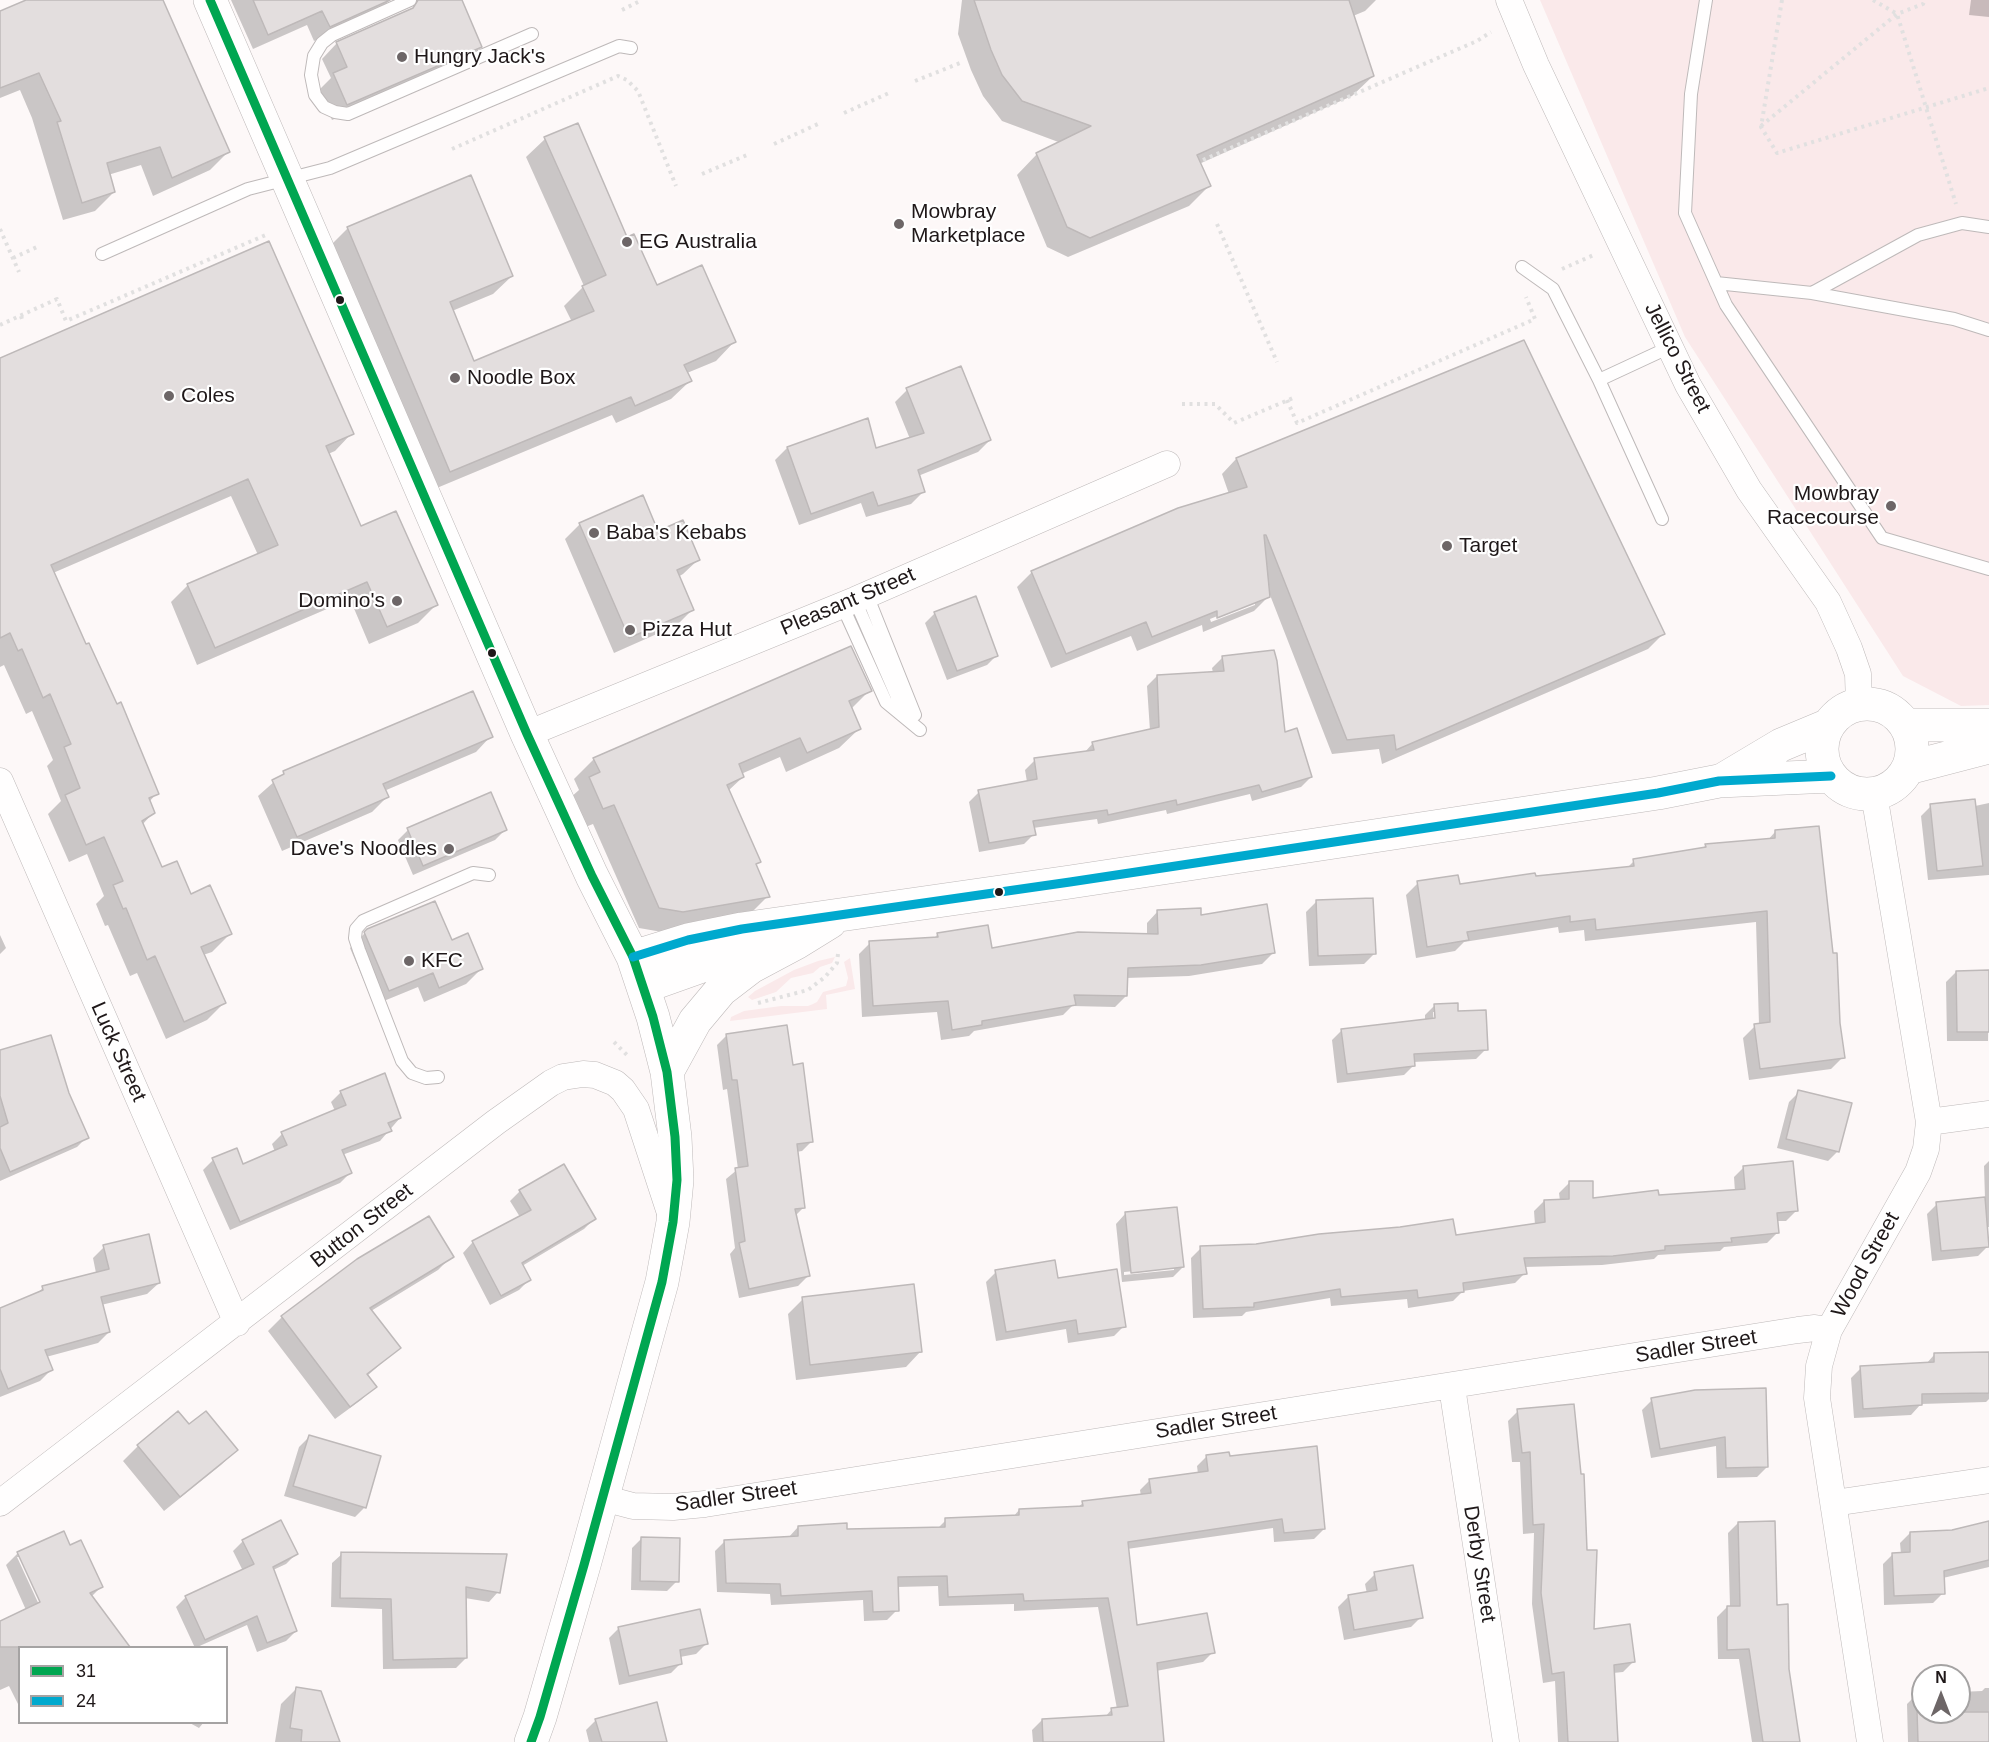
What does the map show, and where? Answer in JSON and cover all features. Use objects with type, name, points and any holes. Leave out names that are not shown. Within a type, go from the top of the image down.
[{"type":"main road","points":[[210,0],[527,734],[638,972],[667,1072],[675,1137],[677,1180],[673,1222],[662,1282],[603,1498],[531,1742]]},
{"type":"main road","points":[[1859,705],[1882,706],[1895,713],[1905,724],[1912,746],[1908,768],[1895,785],[1874,794],[1859,794],[1845,789],[1831,777],[1821,758],[1823,739],[1829,725],[1839,714],[1859,705]]},
{"type":"main road","points":[[1905,724],[1989,725]]},
{"type":"main road","points":[[1719,781],[1781,745],[1829,725]]},
{"type":"main road","points":[[1908,768],[1989,747]]},
{"type":"main road","points":[[667,1072],[695,1021],[721,990],[751,968],[796,943],[842,928],[971,897],[1658,793],[1719,781],[1831,777]]},
{"type":"main road","points":[[638,972],[688,940],[725,932],[842,928]]},
{"type":"street","name":"Jellico Street","points":[[1509,0],[1536,65],[1688,385],[1749,490],[1828,602],[1858,674],[1859,705]]},
{"type":"street","name":"Pleasant Street","points":[[527,734],[855,600],[1167,464]]},
{"type":"street","name":"Luck Street","points":[[0,781],[237,1323]]},
{"type":"street","name":"Wood Street","points":[[1870,1742],[1817,1398],[1819,1366],[1829,1330],[1918,1172],[1926,1149],[1929,1122],[1874,794]]},
{"type":"street","name":"Button Street","points":[[0,1503],[496,1122],[563,1077],[595,1075],[615,1083],[623,1090],[636,1109],[673,1222]]},
{"type":"street","points":[[1929,1122],[1989,1114]]},
{"type":"street","name":"Sadler Street","points":[[603,1498],[633,1506],[673,1507],[705,1504],[1806,1329],[1829,1330]]},
{"type":"street","name":"Derby Street","points":[[1452,1386],[1506,1742]]},
{"type":"street","points":[[1834,1503],[1989,1480]]},
{"type":"lane","points":[[410,0],[332,34],[322,43],[314,56],[311,75],[315,95],[324,107],[348,114],[532,34]]},
{"type":"lane","points":[[1706,0],[1691,94],[1684,213],[1716,283],[1732,315],[1882,538],[1989,569]]},
{"type":"lane","points":[[102,254],[248,189],[330,168],[619,46],[631,48]]},
{"type":"lane","points":[[1812,293],[1918,235],[1962,223],[1989,228]]},
{"type":"lane","points":[[1522,267],[1553,289],[1599,380],[1662,519]]},
{"type":"lane","points":[[1716,283],[1812,293],[1954,319],[1989,330]]},
{"type":"lane","points":[[1599,380],[1670,347]]},
{"type":"lane","points":[[855,600],[920,730],[886,702],[855,600]]},
{"type":"lane","points":[[438,1077],[426,1078],[412,1073],[402,1061],[359,950],[355,938],[356,929],[363,921],[473,873],[489,875]]},
{"type":"path","points":[[622,10],[642,0]]},
{"type":"path","points":[[1782,0],[1761,127],[1777,153],[1989,88]]},
{"type":"path","points":[[1873,0],[1897,14],[1962,223]]},
{"type":"path","points":[[1761,127],[1897,14],[1925,0]]},
{"type":"path","points":[[1203,160],[1477,41],[1492,32]]},
{"type":"path","points":[[915,81],[960,63]]},
{"type":"path","points":[[452,149],[618,76],[627,80],[638,91],[676,186]]},
{"type":"path","points":[[844,113],[889,93]]},
{"type":"path","points":[[774,144],[818,124]]},
{"type":"path","points":[[702,174],[747,155]]},
{"type":"path","points":[[1217,224],[1277,362]]},
{"type":"path","points":[[0,228],[19,272]]},
{"type":"path","points":[[0,325],[57,299],[66,321],[268,234]]},
{"type":"path","points":[[13,258],[39,246]]},
{"type":"path","points":[[1287,400],[1297,423],[1535,319],[1526,297],[1546,284],[1558,270],[1603,252]]},
{"type":"path","points":[[32,302],[35,309]]},
{"type":"path","points":[[21,316],[23,322]]},
{"type":"path","points":[[1182,404],[1215,404],[1234,423],[1293,398]]},
{"type":"path","points":[[749,1006],[808,990],[825,977],[837,963],[842,928]]},
{"type":"shaded area","name":"Mowbray Racecourse","points":[[1540,0],[1989,0],[1989,705],[1961,706],[1903,676],[1685,337]]},
{"type":"shaded area","points":[[835,957],[832,963],[820,967],[813,973],[791,978],[776,992],[752,1000],[748,997],[794,970]]},
{"type":"shaded area","points":[[850,958],[855,989],[826,995],[827,1009],[730,1021],[731,1017],[744,1011],[781,1006],[808,1006],[817,1002],[823,992],[846,986],[848,978],[844,962]]},
{"type":"building","points":[[26,0],[163,0],[230,152],[172,178],[160,147],[107,163],[115,192],[82,203],[57,122],[61,121],[39,73],[0,88],[0,11]]},
{"type":"building","points":[[253,0],[390,0],[330,27],[322,11],[268,35]]},
{"type":"building","name":"Hungry Jack's","points":[[418,0],[462,0],[482,47],[347,105],[333,73],[347,67],[336,42],[413,8]]},
{"type":"building","name":"Mowbray Marketplace","points":[[974,0],[1349,0],[1374,76],[1197,155],[1211,186],[1090,238],[1067,227],[1036,153],[1091,126],[1022,101],[1002,75]]},
{"type":"building","points":[[578,123],[627,237],[634,234],[657,285],[702,265],[736,342],[684,365],[692,381],[635,406],[631,397],[450,472],[347,227],[471,175],[513,276],[450,302],[474,361],[594,311],[582,286],[606,275],[544,137]]},
{"type":"building","points":[[269,241],[354,434],[326,446],[361,526],[396,511],[438,605],[387,627],[367,582],[215,648],[187,584],[278,545],[248,479],[51,565],[86,644],[89,643],[117,704],[121,702],[159,794],[149,798],[155,813],[142,821],[162,867],[177,861],[191,894],[210,885],[232,934],[201,947],[226,1003],[184,1022],[155,956],[147,960],[126,908],[123,909],[113,885],[123,881],[104,837],[86,845],[65,795],[80,788],[64,747],[71,744],[50,694],[43,698],[22,649],[18,651],[10,633],[0,638],[0,358]]},
{"type":"building","name":"Target","points":[[1524,340],[1665,634],[1396,750],[1394,735],[1347,740],[1266,535],[1264,535],[1270,597],[1217,618],[1217,611],[1152,637],[1146,622],[1066,654],[1031,571],[1178,508],[1247,487],[1236,458]]},
{"type":"building","points":[[961,366],[991,440],[918,470],[925,492],[878,506],[873,492],[811,514],[787,447],[868,418],[876,448],[924,433],[906,388]]},
{"type":"building","points":[[643,495],[658,531],[683,520],[700,560],[677,570],[694,610],[629,638],[579,523]]},
{"type":"building","points":[[976,596],[998,656],[957,671],[934,612]]},
{"type":"building","points":[[851,646],[872,691],[849,701],[861,729],[807,753],[800,738],[739,764],[744,777],[727,785],[761,862],[756,864],[770,897],[683,912],[659,908],[614,805],[603,809],[589,777],[600,772],[593,758]]},
{"type":"building","points":[[1274,650],[1285,732],[1297,728],[1312,777],[1262,792],[1259,785],[1177,805],[1176,800],[1108,815],[1107,810],[1033,821],[1036,835],[989,843],[978,790],[1037,779],[1034,758],[1094,750],[1092,742],[1159,727],[1157,675],[1224,671],[1222,656]]},
{"type":"building","points":[[473,691],[493,737],[383,784],[389,797],[297,837],[272,780],[284,774],[283,771]]},
{"type":"building","points":[[491,792],[507,830],[423,866],[407,828]]},
{"type":"building","points":[[1975,799],[1983,866],[1937,871],[1930,804]]},
{"type":"building","points":[[1819,826],[1833,953],[1837,953],[1840,1023],[1845,1058],[1760,1069],[1754,1024],[1770,1022],[1767,911],[1596,930],[1595,919],[1570,922],[1570,916],[1467,932],[1469,940],[1427,947],[1417,881],[1458,875],[1460,884],[1535,873],[1536,876],[1634,866],[1633,859],[1706,847],[1705,844],[1775,838],[1775,830]]},
{"type":"building","points":[[1373,898],[1376,954],[1318,956],[1316,900]]},
{"type":"building","points":[[435,901],[452,940],[468,933],[483,969],[439,988],[433,973],[389,991],[364,932]]},
{"type":"building","points":[[1267,904],[1275,953],[1201,965],[1128,968],[1127,996],[1074,995],[1076,1005],[982,1021],[982,1025],[952,1030],[948,1001],[873,1006],[869,941],[938,937],[937,933],[988,925],[992,948],[1078,932],[1158,934],[1157,910],[1201,908],[1201,915]]},
{"type":"building","points":[[1989,970],[1989,1032],[1957,1032],[1956,971]]},
{"type":"building","points":[[1458,1003],[1458,1011],[1486,1010],[1488,1050],[1414,1054],[1415,1066],[1347,1074],[1341,1029],[1435,1018],[1434,1004]]},
{"type":"building","points":[[787,1025],[793,1065],[803,1063],[813,1142],[797,1144],[805,1208],[795,1209],[810,1276],[749,1289],[739,1243],[745,1241],[735,1168],[748,1166],[737,1080],[732,1080],[726,1034]]},
{"type":"building","points":[[51,1035],[69,1093],[89,1138],[10,1172],[0,1148],[0,1127],[8,1123],[0,1096],[0,1050]]},
{"type":"building","points":[[385,1073],[401,1118],[388,1123],[392,1131],[342,1150],[352,1173],[240,1222],[212,1158],[237,1148],[243,1164],[287,1145],[281,1132],[346,1105],[340,1091]]},
{"type":"building","points":[[1798,1090],[1852,1103],[1839,1152],[1786,1139]]},
{"type":"building","points":[[1793,1161],[1798,1211],[1777,1213],[1779,1233],[1731,1238],[1732,1242],[1665,1246],[1665,1250],[1613,1256],[1524,1258],[1527,1274],[1463,1283],[1464,1292],[1418,1298],[1417,1290],[1341,1297],[1340,1289],[1254,1303],[1254,1307],[1203,1309],[1200,1246],[1256,1244],[1319,1234],[1400,1227],[1453,1219],[1456,1235],[1545,1222],[1544,1200],[1569,1199],[1569,1181],[1593,1181],[1593,1198],[1658,1190],[1659,1195],[1745,1189],[1743,1166]]},
{"type":"building","points":[[564,1164],[596,1219],[522,1263],[531,1280],[501,1296],[472,1241],[531,1210],[519,1190]]},
{"type":"building","points":[[1985,1197],[1989,1247],[1941,1251],[1936,1202]]},
{"type":"building","points":[[1177,1207],[1184,1267],[1131,1273],[1125,1212]]},
{"type":"building","points":[[429,1216],[454,1257],[370,1308],[401,1348],[367,1374],[377,1387],[350,1407],[281,1316],[357,1259]]},
{"type":"building","points":[[149,1234],[160,1283],[101,1297],[110,1332],[45,1350],[53,1370],[8,1389],[0,1369],[0,1308],[43,1290],[42,1286],[109,1269],[103,1245]]},
{"type":"building","points":[[1055,1260],[1058,1278],[1117,1269],[1126,1327],[1078,1334],[1076,1320],[1006,1332],[995,1270]]},
{"type":"building","points":[[914,1284],[922,1352],[810,1365],[802,1297]]},
{"type":"building","points":[[1989,1352],[1989,1393],[1922,1394],[1922,1405],[1863,1409],[1860,1366],[1934,1362],[1934,1353]]},
{"type":"building","points":[[1766,1388],[1768,1467],[1726,1468],[1725,1437],[1660,1449],[1651,1398],[1695,1390]]},
{"type":"building","points":[[1574,1404],[1581,1474],[1584,1474],[1587,1550],[1597,1550],[1594,1629],[1630,1624],[1635,1662],[1614,1665],[1618,1742],[1568,1742],[1564,1672],[1552,1674],[1541,1593],[1544,1524],[1533,1525],[1530,1452],[1522,1453],[1517,1409]]},
{"type":"building","points":[[178,1411],[189,1424],[206,1411],[238,1450],[180,1497],[137,1445]]},
{"type":"building","points":[[309,1435],[381,1456],[366,1508],[293,1486]]},
{"type":"building","points":[[1317,1446],[1325,1529],[1284,1533],[1282,1519],[1128,1542],[1137,1625],[1207,1613],[1215,1653],[1157,1663],[1164,1742],[1043,1742],[1042,1719],[1112,1715],[1111,1708],[1128,1706],[1108,1598],[1024,1601],[1023,1594],[948,1597],[947,1576],[898,1577],[899,1611],[873,1612],[872,1591],[781,1596],[780,1584],[726,1583],[724,1540],[798,1536],[798,1526],[847,1523],[847,1529],[945,1527],[945,1518],[1019,1515],[1019,1509],[1083,1506],[1082,1501],[1151,1493],[1149,1479],[1208,1471],[1206,1455],[1229,1452],[1230,1456]]},
{"type":"building","points":[[281,1520],[298,1554],[273,1567],[297,1631],[267,1643],[257,1616],[205,1640],[185,1596],[254,1564],[242,1540]]},
{"type":"building","points":[[1775,1521],[1777,1605],[1788,1604],[1789,1669],[1800,1742],[1763,1742],[1749,1649],[1727,1650],[1727,1606],[1740,1606],[1738,1522]]},
{"type":"building","points":[[1989,1521],[1989,1560],[1944,1571],[1945,1594],[1894,1596],[1892,1553],[1910,1552],[1910,1532],[1952,1530]]},
{"type":"building","points":[[64,1531],[70,1545],[81,1540],[103,1587],[90,1593],[129,1646],[0,1647],[0,1621],[40,1602],[17,1552]]},
{"type":"building","points":[[641,1537],[680,1538],[679,1582],[640,1581]]},
{"type":"building","points":[[341,1552],[507,1554],[500,1593],[466,1587],[467,1658],[393,1660],[391,1599],[340,1598]]},
{"type":"building","points":[[1413,1565],[1423,1618],[1354,1630],[1348,1595],[1377,1590],[1374,1572]]},
{"type":"building","points":[[700,1609],[708,1644],[680,1650],[682,1664],[629,1676],[618,1627]]},
{"type":"building","points":[[296,1687],[321,1691],[340,1742],[301,1742],[302,1730],[290,1728]]},
{"type":"building","points":[[657,1702],[667,1742],[602,1742],[595,1719]]},
{"type":"building","points":[[1971,1712],[1989,1712],[1989,1742],[1918,1742],[1917,1724],[1971,1724]]},
{"type":"transit line","name":"31","points":[[210,0],[527,734],[592,876],[633,957],[653,1017],[667,1072],[675,1137],[677,1180],[673,1222],[662,1282],[584,1565],[531,1742]]},
{"type":"transit line","name":"24","points":[[633,957],[688,940],[742,929],[1658,793],[1719,781],[1831,776]]},
{"type":"place","name":"Hungry Jack's","points":[[402,57]]},
{"type":"place","name":"Mowbray Marketplace","points":[[899,224]]},
{"type":"place","name":"EG Australia","points":[[627,242]]},
{"type":"place","name":"Noodle Box","points":[[455,378]]},
{"type":"place","name":"Coles","points":[[169,396]]},
{"type":"place","name":"Mowbray Racecourse","points":[[1891,506]]},
{"type":"place","name":"Baba's Kebabs","points":[[594,533]]},
{"type":"place","name":"Target","points":[[1447,546]]},
{"type":"place","name":"Domino's","points":[[397,601]]},
{"type":"place","name":"Pizza Hut","points":[[630,630]]},
{"type":"place","name":"Dave's Noodles","points":[[449,849]]},
{"type":"place","name":"KFC","points":[[409,961]]}]
